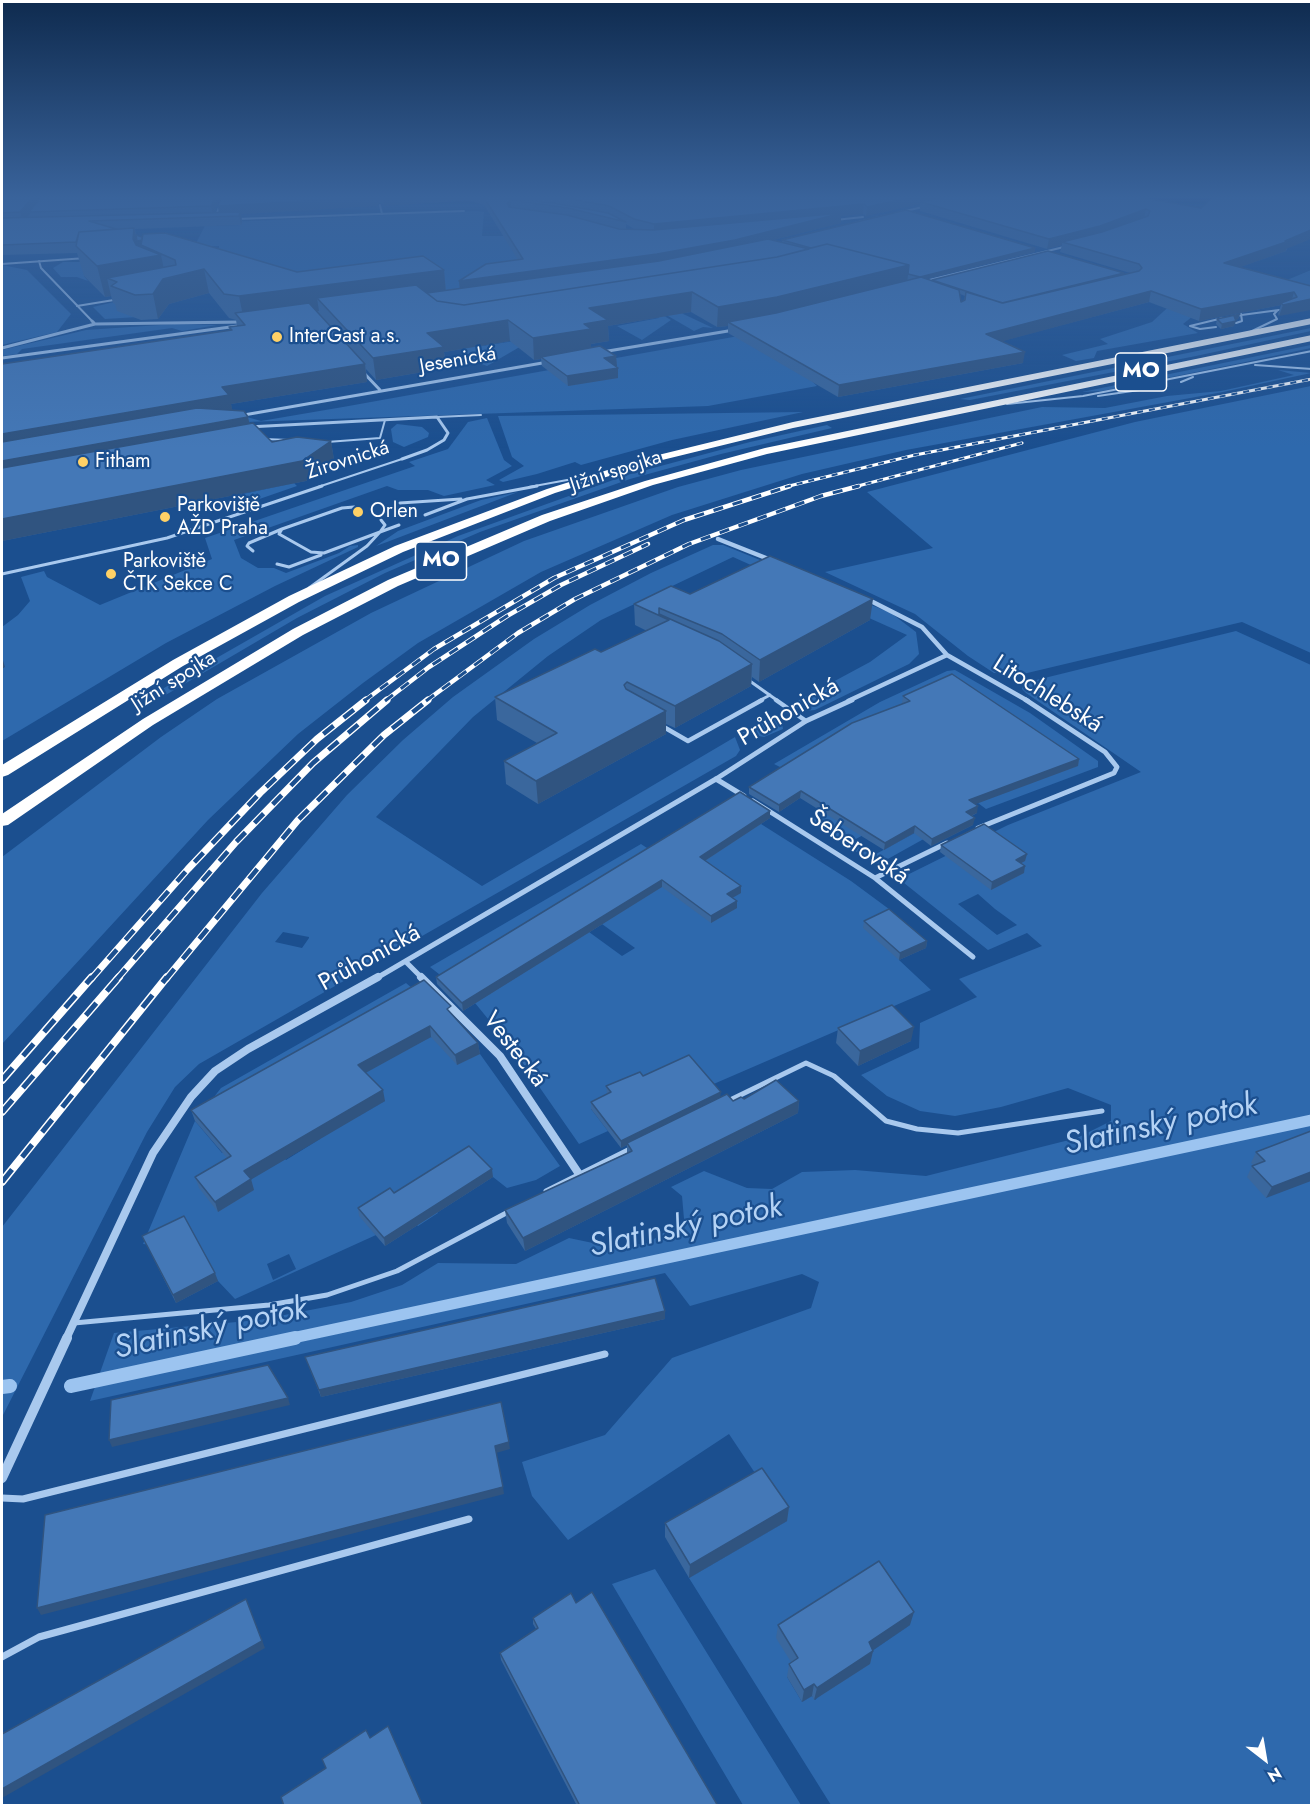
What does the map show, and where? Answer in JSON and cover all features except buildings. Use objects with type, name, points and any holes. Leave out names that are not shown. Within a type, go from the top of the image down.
[{"type":"highway","name":"Jižní spojka","points":[[2,772],[178,663],[294,599],[451,528],[601,475],[793,425],[1236,338],[1311,321]]},
{"type":"highway","name":"Jižní spojka","points":[[2,821],[148,722],[259,654],[393,582],[493,538],[597,499],[700,468],[810,440],[1311,338]]},
{"type":"street","points":[[52,279],[95,324]]},
{"type":"street","points":[[929,287],[917,283],[932,279]]},
{"type":"street","points":[[77,306],[129,297]]},
{"type":"street","points":[[2,348],[95,324],[252,323],[2,358]]},
{"type":"street","points":[[591,354],[738,329]]},
{"type":"street","name":"Jesenická","points":[[231,417],[557,360]]},
{"type":"street","points":[[359,367],[380,390]]},
{"type":"street","name":"Žirovnická","points":[[244,427],[437,417],[448,432],[444,440],[427,450],[402,459]]},
{"type":"street","points":[[718,539],[781,564]]},
{"type":"street","name":"Litochlebská","points":[[866,598],[922,627],[947,655],[997,682],[1105,752],[1117,767],[1114,773],[1007,814],[975,829]]},
{"type":"street","name":"Průhonická","points":[[2,1478],[153,1153],[191,1097],[215,1071],[248,1048],[406,962],[716,780],[806,721],[947,655]]},
{"type":"street","name":"Šeberovská","points":[[716,780],[875,878],[973,957]]},
{"type":"street","points":[[875,878],[955,839]]},
{"type":"street","name":"Vestecká","points":[[406,962],[500,1056],[579,1174]]},
{"type":"lane","points":[[1216,327],[1200,329],[1190,326],[1242,314],[1280,310],[1274,312],[1276,319],[1274,321],[1236,338]]},
{"type":"lane","points":[[1261,311],[1275,316]]},
{"type":"lane","points":[[1236,323],[1242,321],[1242,314]]},
{"type":"lane","points":[[1083,396],[1199,375],[1311,351]]},
{"type":"lane","points":[[1240,366],[1311,369]]},
{"type":"lane","points":[[1181,381],[1199,375]]},
{"type":"lane","points":[[971,406],[1113,395],[1146,389]]},
{"type":"lane","points":[[437,417],[481,415]]},
{"type":"lane","points":[[326,442],[380,438],[385,420]]},
{"type":"lane","points":[[256,438],[297,442]]},
{"type":"lane","name":"Žirovnická","points":[[2,574],[167,538],[402,459]]},
{"type":"lane","points":[[400,503],[467,499],[601,475]]},
{"type":"lane","points":[[425,515],[467,499]]},
{"type":"lane","points":[[253,551],[246,546],[249,543],[342,508],[354,507]]},
{"type":"lane","points":[[294,599],[367,546],[385,525],[381,520]]},
{"type":"lane","points":[[277,564],[289,567],[399,525]]},
{"type":"lane","points":[[282,529],[281,536],[311,552],[329,552]]},
{"type":"lane","points":[[745,677],[806,721]]},
{"type":"lane","points":[[659,724],[688,741],[770,695]]},
{"type":"lane","points":[[724,1103],[806,1063],[834,1076],[886,1121],[917,1129],[958,1133],[1102,1111]]},
{"type":"lane","points":[[538,1196],[641,1144]]},
{"type":"lane","points":[[74,1323],[269,1305],[327,1295],[396,1271],[518,1206]]},
{"type":"lane","points":[[2,1498],[23,1499],[605,1354]]},
{"type":"lane","points":[[2,1657],[39,1637],[469,1519]]},
{"type":"shaded area","points":[[2,279],[36,279],[71,314],[57,332],[2,345]]},
{"type":"shaded area","points":[[234,279],[530,279],[426,297]]},
{"type":"shaded area","points":[[1311,279],[1311,289],[1203,308],[1183,324],[1198,333],[1097,351],[1094,358],[1076,361],[1062,355],[1108,344],[1100,339],[1152,322],[1176,300],[1287,280]]},
{"type":"shaded area","points":[[114,302],[138,317],[105,319],[93,307]]},
{"type":"shaded area","points":[[656,309],[679,312],[713,328],[703,327],[694,331]]},
{"type":"shaded area","points":[[659,313],[671,320],[642,340],[617,326],[659,318]]},
{"type":"shaded area","points":[[175,324],[217,325],[182,331],[172,328],[22,349],[17,354],[2,356],[2,350],[86,330]]},
{"type":"shaded area","points":[[1311,328],[1311,331],[1196,356],[970,400],[960,399]]},
{"type":"shaded area","points":[[761,332],[817,386],[708,406],[245,422],[247,417],[261,421]]},
{"type":"shaded area","points":[[514,341],[523,345],[487,366],[479,363],[458,346],[470,342],[476,347]]},
{"type":"shaded area","points":[[1311,345],[1311,348],[1231,365],[1102,391],[1082,392]]},
{"type":"shaded area","points":[[1278,370],[1311,373],[1223,392],[906,450],[802,474],[672,515],[541,572],[418,643],[298,734],[208,820],[2,1044],[2,857],[161,737],[217,699],[371,613],[524,541],[678,487],[741,470],[1042,407],[1105,408],[1167,396],[1221,391],[1294,375]]},
{"type":"shaded area","points":[[1311,386],[1311,653],[1242,622],[1023,674],[994,673],[968,656],[915,614],[825,572],[933,548],[867,492],[1135,422]]},
{"type":"shaded area","points":[[803,412],[672,440],[581,465],[575,462],[537,474],[503,482],[499,480],[524,466],[512,457],[498,416]]},
{"type":"shaded area","points":[[487,418],[504,460],[512,466],[486,480],[495,485],[444,496],[428,490],[398,490],[387,486],[234,540],[241,558],[258,568],[274,568],[286,573],[339,553],[350,546],[358,545],[358,547],[275,586],[166,643],[2,741],[2,669],[4,667],[2,666],[2,627],[18,615],[30,601],[21,577],[44,571],[47,577],[100,605],[212,559],[205,538],[415,466],[409,462],[448,449],[468,422]]},
{"type":"shaded area","points":[[397,424],[422,427],[429,433],[428,437],[404,447],[393,442],[391,429]]},
{"type":"shaded area","points":[[827,425],[832,428],[721,454],[630,479],[480,532],[385,573],[297,618],[152,703],[143,700],[325,596],[458,536],[627,475],[750,442]]},
{"type":"shaded area","points":[[294,483],[297,486],[245,504],[238,495]]},
{"type":"shaded area","points":[[518,492],[376,546],[398,531],[481,500]]},
{"type":"shaded area","points":[[713,545],[723,545],[891,613],[916,632],[919,654],[909,664],[815,710],[804,711],[790,705],[870,662],[907,635],[733,557],[601,620],[548,656],[473,717],[376,817],[482,886],[735,737],[740,750],[736,756],[199,1064],[175,1087],[147,1132],[2,1417],[2,1227],[262,893],[347,795],[403,740],[453,697],[534,639],[590,605],[651,573]],"holes":[[[283,932],[309,937],[302,948],[275,942]]]},
{"type":"shaded area","points":[[1236,631],[1311,665],[1311,1805],[831,1805],[689,1578],[787,1521],[729,1434],[568,1540],[532,1496],[522,1462],[605,1435],[672,1358],[811,1308],[819,1282],[802,1274],[690,1306],[665,1273],[90,1401],[114,1333],[259,1320],[351,1302],[402,1285],[438,1263],[516,1264],[569,1238],[612,1247],[648,1243],[684,1219],[682,1196],[671,1187],[704,1171],[747,1188],[772,1189],[802,1172],[855,1170],[926,1176],[1077,1138],[1111,1121],[1111,1105],[1068,1088],[1001,1107],[955,1116],[920,1111],[887,1096],[861,1075],[919,1048],[920,1023],[977,997],[959,979],[1042,946],[1027,933],[988,950],[899,879],[1008,825],[1141,772],[1026,693],[1022,689],[1024,683]],"holes":[[[978,894],[995,909],[1017,925],[997,935],[958,904]],[[910,1625],[866,1655],[815,1700],[812,1696],[802,1702],[787,1677],[796,1670]]]},
{"type":"shaded area","points":[[955,670],[1030,713],[1098,761],[1098,767],[986,809],[978,803],[999,785],[947,826],[877,865],[809,821],[824,812],[786,770],[774,764],[880,702],[947,671]],"holes":[[[909,810],[931,824],[876,854],[854,840]]]},
{"type":"shaded area","points":[[773,715],[782,723],[783,729],[764,737],[742,733]]},
{"type":"shaded area","points":[[761,824],[851,881],[893,912],[899,960],[931,990],[709,1086],[611,1100],[591,1109],[608,1131],[579,1144],[515,1052],[475,1003],[589,932],[622,956],[635,948],[602,924],[630,906],[444,978],[430,967],[641,844],[653,852]]},
{"type":"shaded area","points":[[406,983],[419,994],[195,1121],[221,1088]]},
{"type":"shaded area","points":[[431,1037],[480,1054],[560,1166],[536,1180],[507,1188],[493,1177],[415,1189],[438,1213],[418,1226],[391,1196],[360,1215],[376,1235],[235,1299],[218,1281],[200,1250],[143,1244],[195,1121],[222,1153],[260,1130],[286,1160],[320,1139],[293,1111],[359,1116],[385,1101],[357,1074]],"holes":[[[289,1254],[296,1269],[273,1280],[267,1264]]]},
{"type":"shaded area","points":[[655,1569],[801,1805],[743,1805],[612,1584]]},
{"type":"waterway","name":"Slatinský potok","points":[[288,1339],[1312,1120]]},
{"type":"waterway","name":"Slatinský potok","points":[[71,1386],[295,1338]]},
{"type":"waterway","name":"Slatinský potok","points":[[2,1387],[10,1386]]},
{"type":"railway","points":[[785,487],[915,455],[1312,379]]},
{"type":"railway","points":[[854,487],[1022,443]]},
{"type":"railway","points":[[364,701],[434,649],[554,578],[684,520],[790,486]]},
{"type":"railway","points":[[426,701],[518,633],[575,599],[689,544],[821,496],[859,486]]},
{"type":"railway","points":[[385,701],[429,667],[507,616],[561,585],[648,544]]},
{"type":"railway","points":[[91,979],[188,869],[260,793],[317,739],[366,700]]},
{"type":"railway","points":[[117,979],[236,842],[313,763],[387,700]]},
{"type":"railway","points":[[166,979],[298,820],[384,735],[428,700]]},
{"type":"railway","points":[[2,1080],[92,977]]},
{"type":"railway","points":[[2,1112],[119,977]]},
{"type":"railway","points":[[2,1182],[167,977]]},
{"type":"place","name":"InterGast a.s.","points":[[277,337]]},
{"type":"place","name":"Fitham","points":[[83,462]]},
{"type":"place","name":"Orlen","points":[[358,512]]},
{"type":"place","name":"Parkoviště AŽD Praha","points":[[165,517]]},
{"type":"place","name":"Parkoviště ČTK Sekce C","points":[[111,574]]}]
